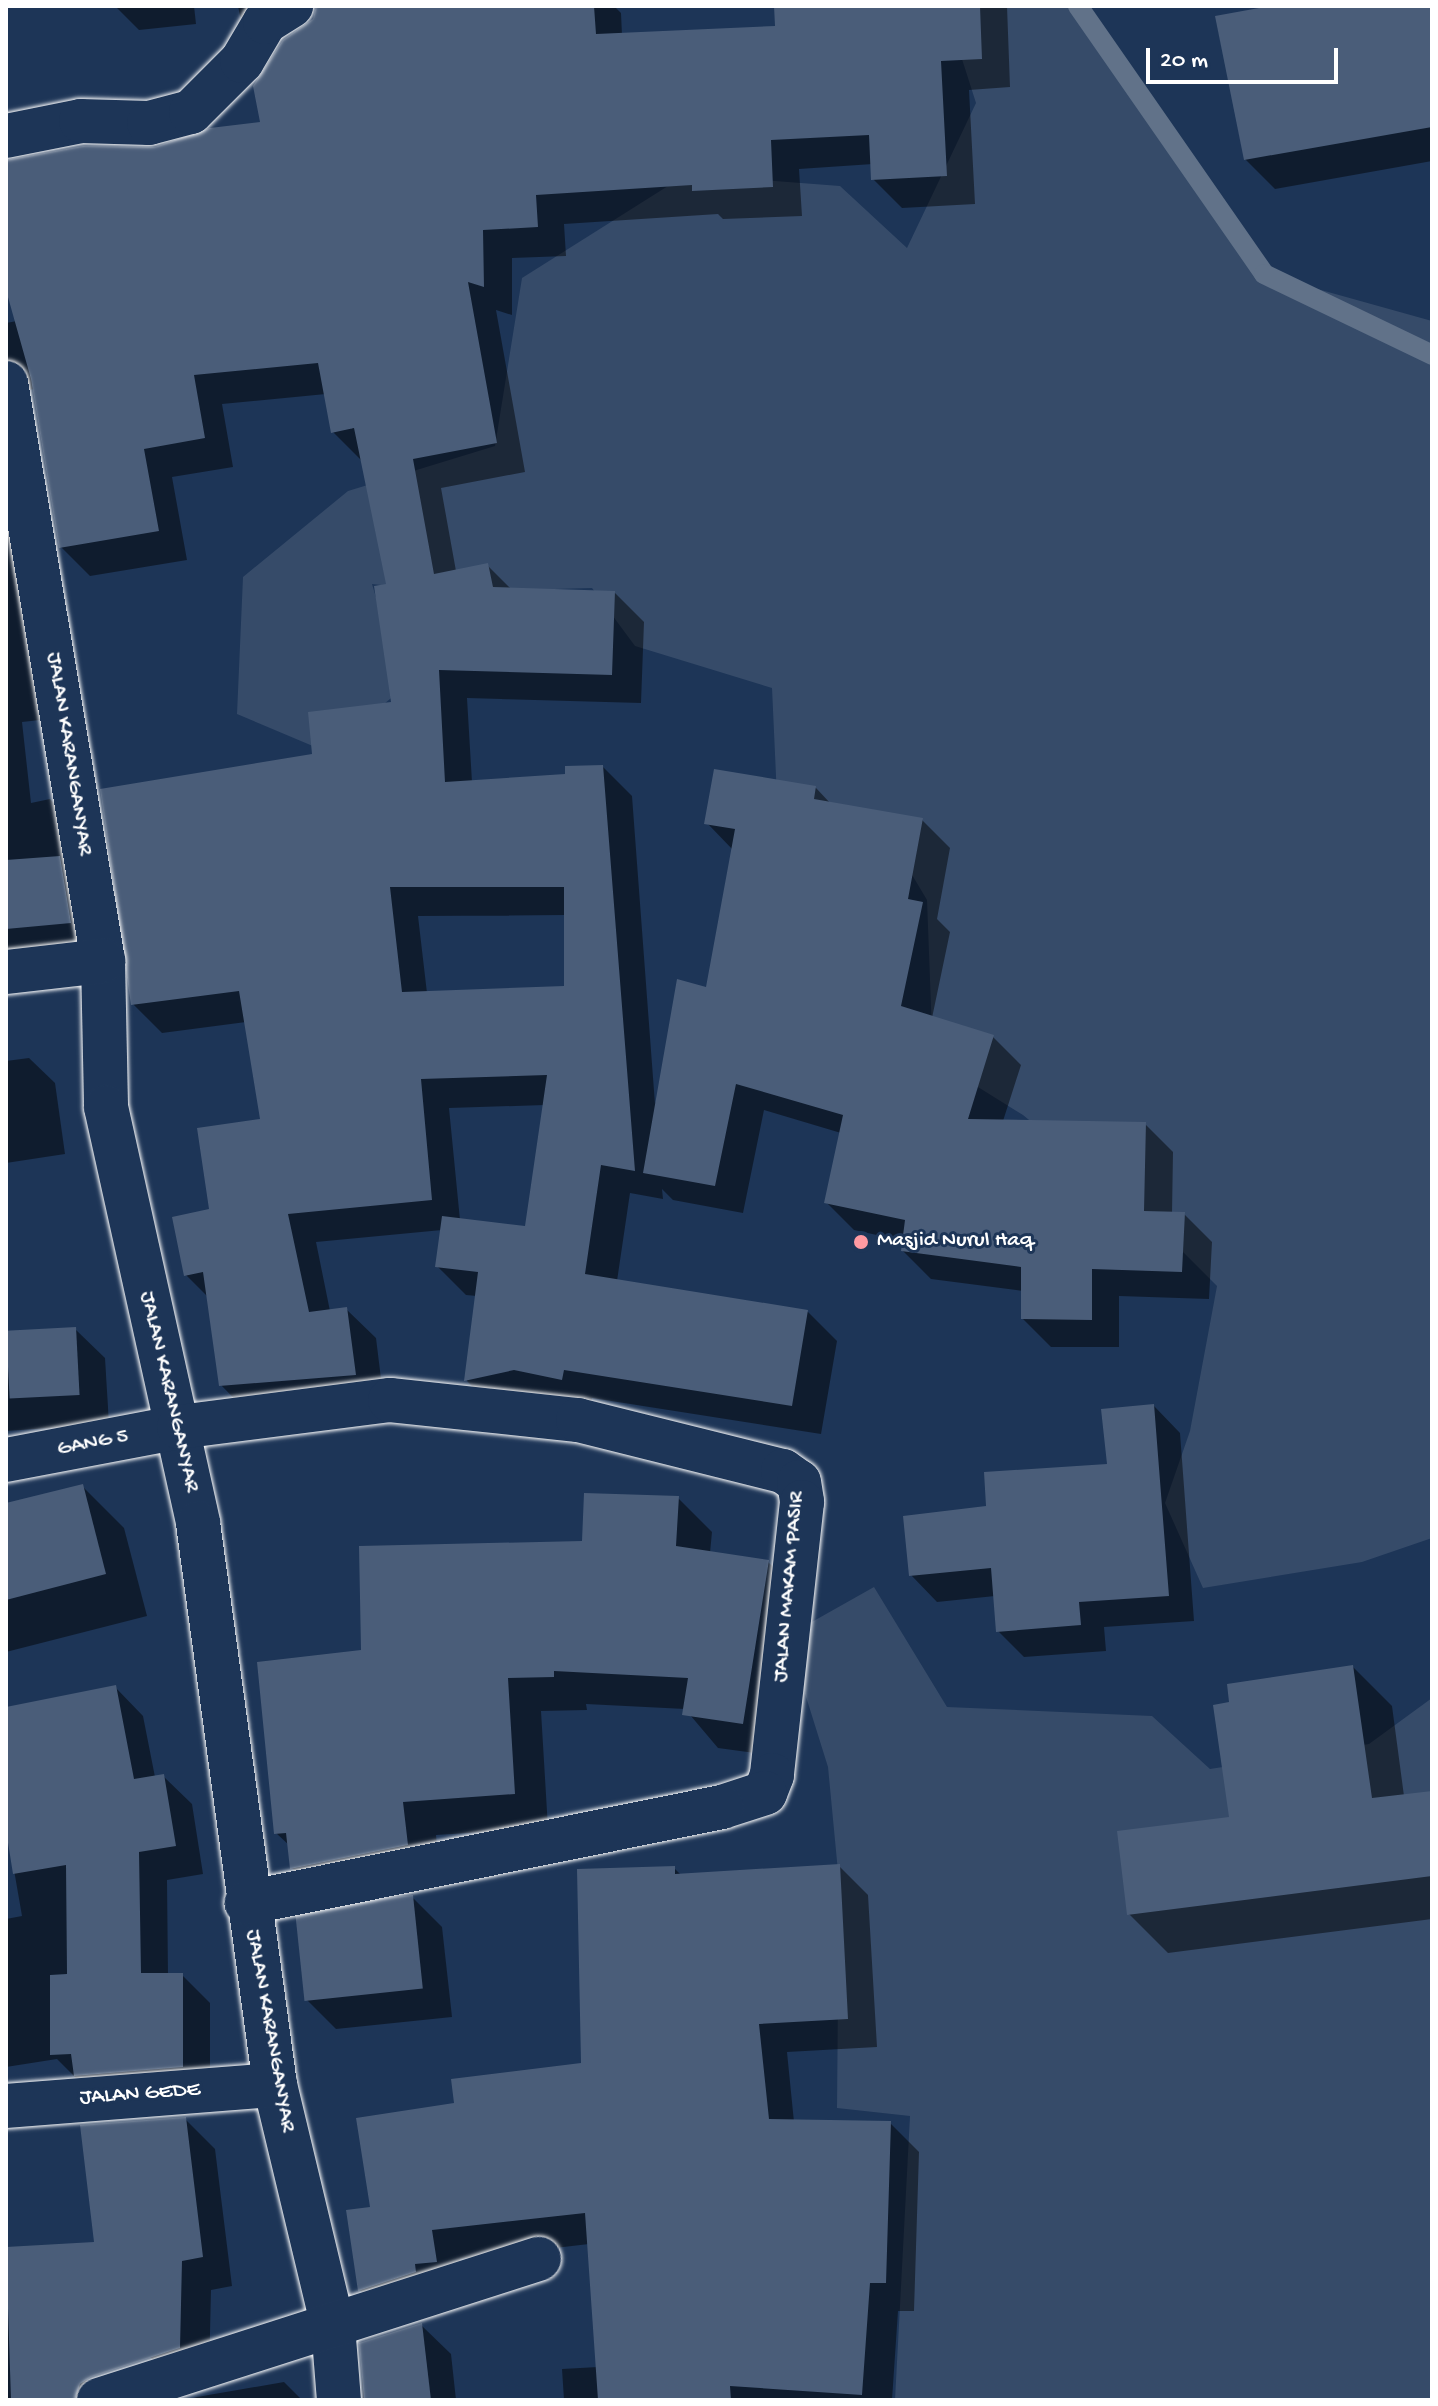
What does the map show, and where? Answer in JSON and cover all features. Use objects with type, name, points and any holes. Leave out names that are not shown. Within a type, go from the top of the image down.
[{"type":"street","points":[[6,136],[81,121],[149,123],[191,112],[235,70],[265,22],[291,6]]},
{"type":"street","name":"JALAN KARANGANYAR","points":[[6,383],[14,453],[103,961],[106,1107],[142,1283],[179,1427],[198,1523],[247,1903],[275,2085],[333,2326],[339,2400]]},
{"type":"street","points":[[6,972],[103,961]]},
{"type":"street","name":"JALAN MAKAM PASIR","points":[[179,1427],[390,1400],[578,1420],[783,1471],[799,1482],[802,1491],[772,1775],[765,1793],[649,1823],[247,1903]]},
{"type":"street","name":"GANG 5","points":[[6,1460],[179,1427]]},
{"type":"street","name":"JALAN GEDE","points":[[6,2106],[275,2085]]},
{"type":"street","points":[[99,2400],[539,2259]]},
{"type":"shaded area","points":[[945,6],[1079,6],[1264,274],[1432,321],[1432,1538],[1362,1562],[1203,1588],[1165,1503],[1190,1431],[1217,1286],[1158,1227],[1023,1115],[933,1059],[927,900],[877,816],[777,798],[772,688],[635,646],[592,588],[444,592],[372,584],[403,688],[327,752],[237,714],[243,577],[348,491],[495,446],[522,278],[687,174],[840,186],[907,248],[976,103]]},
{"type":"shaded area","points":[[874,1587],[947,1707],[1152,1716],[1210,1769],[1369,1744],[1432,1698],[1432,2400],[895,2400],[910,2116],[837,2108],[839,1882],[828,1767],[787,1636]]},
{"type":"building","points":[[316,6],[594,6],[596,34],[775,26],[774,6],[980,6],[982,59],[941,61],[947,176],[871,180],[869,135],[771,140],[773,187],[692,191],[692,185],[536,195],[538,227],[483,230],[484,287],[468,282],[497,443],[413,459],[434,574],[488,563],[493,587],[615,591],[612,675],[439,670],[445,782],[565,774],[565,766],[603,765],[635,1171],[601,1165],[585,1274],[808,1310],[792,1406],[564,1370],[562,1380],[514,1370],[464,1381],[478,1272],[435,1267],[442,1216],[525,1226],[547,1075],[421,1079],[432,1200],[288,1214],[309,1312],[347,1307],[356,1375],[219,1386],[203,1272],[184,1276],[172,1217],[209,1209],[197,1128],[260,1119],[239,991],[131,1005],[100,789],[312,754],[308,712],[391,702],[374,586],[386,584],[354,428],[331,433],[318,363],[194,375],[205,438],[144,449],[159,531],[59,548],[31,379],[6,290],[6,160],[83,146],[155,147],[210,128],[260,122],[253,86],[283,40],[313,19]],"holes":[[[390,887],[564,887],[564,986],[402,992]]]},
{"type":"building","points":[[1270,6],[1432,6],[1432,127],[1244,160],[1215,16]]},
{"type":"building","points":[[714,769],[816,786],[814,799],[923,818],[908,899],[923,902],[901,1006],[994,1035],[968,1119],[1146,1122],[1144,1211],[1185,1212],[1182,1272],[1092,1269],[1092,1320],[1021,1319],[1021,1267],[901,1251],[905,1220],[824,1203],[843,1115],[736,1084],[715,1186],[643,1173],[677,979],[706,987],[735,829],[704,824]]},
{"type":"building","points":[[60,856],[71,923],[6,929],[6,860]]},
{"type":"building","points":[[76,1327],[80,1395],[10,1399],[6,1331]]},
{"type":"building","points":[[1154,1404],[1169,1596],[1079,1602],[1081,1625],[996,1632],[991,1568],[909,1576],[903,1516],[986,1506],[984,1472],[1107,1464],[1101,1409]]},
{"type":"building","points":[[83,1484],[106,1574],[6,1600],[6,1503]]},
{"type":"building","points":[[584,1493],[679,1496],[676,1546],[769,1560],[743,1724],[682,1715],[688,1678],[554,1671],[554,1677],[508,1678],[515,1794],[403,1802],[408,1845],[290,1869],[286,1833],[274,1834],[257,1662],[361,1650],[359,1546],[582,1541]]},
{"type":"building","points":[[1353,1665],[1372,1798],[1432,1791],[1432,1876],[1127,1915],[1117,1831],[1229,1817],[1213,1705],[1229,1702],[1227,1684]]},
{"type":"building","points":[[116,1685],[134,1779],[164,1774],[176,1846],[139,1852],[141,1973],[183,1973],[183,2067],[74,2076],[71,2054],[50,2055],[50,1975],[67,1974],[66,1865],[13,1874],[6,1830],[6,1707]]},
{"type":"building","points":[[840,1864],[848,2019],[759,2024],[769,2119],[891,2121],[886,2283],[870,2283],[862,2395],[730,2386],[731,2400],[598,2400],[585,2213],[432,2230],[437,2262],[415,2264],[416,2272],[358,2291],[346,2210],[370,2207],[356,2118],[454,2103],[451,2079],[581,2063],[577,1869],[675,1866],[675,1874]]},
{"type":"building","points":[[413,1895],[423,1988],[304,2001],[295,1907]]},
{"type":"building","points":[[186,2117],[203,2257],[182,2261],[180,2348],[91,2377],[80,2384],[75,2400],[11,2400],[6,2247],[94,2242],[80,2125]]},
{"type":"building","points":[[422,2323],[431,2400],[364,2400],[359,2343]]},
{"type":"waterway","points":[[1078,6],[1264,274],[1432,355]]},
{"type":"place","name":"Masjid Nurul Haq","points":[[861,1242]]}]
